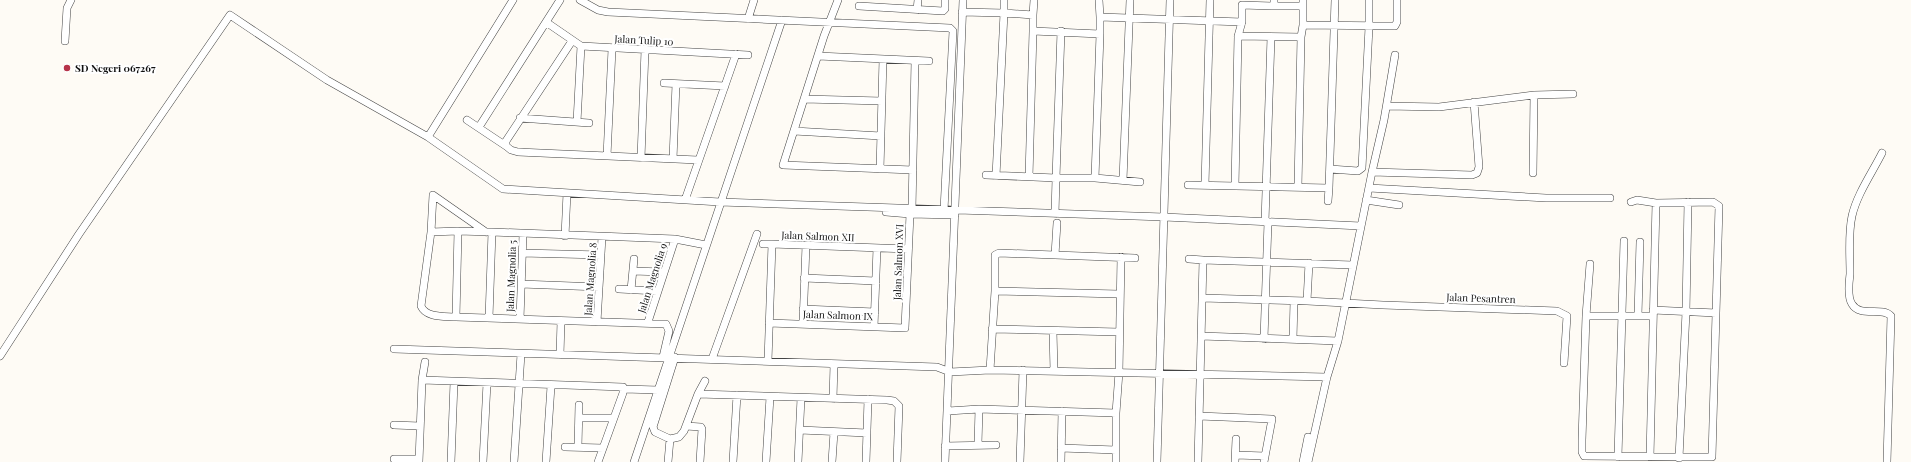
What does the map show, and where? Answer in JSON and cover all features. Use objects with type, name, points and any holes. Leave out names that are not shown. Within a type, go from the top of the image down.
[{"type":"street","points":[[65,41],[67,8],[71,0]]},
{"type":"street","points":[[428,137],[513,0]]},
{"type":"street","points":[[478,128],[560,0]]},
{"type":"street","points":[[580,0],[598,10],[608,12],[952,29],[944,210]]},
{"type":"street","points":[[748,19],[754,0]]},
{"type":"street","points":[[838,0],[818,56],[783,166],[913,170]]},
{"type":"street","points":[[918,0],[918,10]]},
{"type":"street","points":[[859,6],[943,11],[945,9],[945,0]]},
{"type":"street","points":[[945,462],[950,372],[963,0]]},
{"type":"street","points":[[996,176],[1004,0]]},
{"type":"street","points":[[1029,177],[1034,0]]},
{"type":"street","points":[[1093,0],[1099,0],[1100,18],[1095,178]]},
{"type":"street","points":[[1123,180],[1130,0]]},
{"type":"street","points":[[1157,462],[1170,0]]},
{"type":"street","points":[[1205,185],[1210,0]]},
{"type":"street","points":[[1328,201],[1335,0]]},
{"type":"street","points":[[1330,169],[1358,171],[1362,168],[1369,27],[1368,0]]},
{"type":"street","points":[[1303,25],[1392,27],[1396,25],[1397,0]]},
{"type":"street","points":[[1235,186],[1238,36],[1242,22],[1242,3],[1303,3],[1298,187]]},
{"type":"street","points":[[962,12],[1033,15]]},
{"type":"street","points":[[0,356],[80,234],[230,15],[327,80],[428,137],[503,189],[720,202],[873,207],[911,211],[1164,217],[1361,226]]},
{"type":"street","points":[[1100,18],[1242,22]]},
{"type":"street","points":[[634,462],[782,20]]},
{"type":"street","name":"Jalan Tulip 10","points":[[546,22],[581,46],[612,49],[748,55]]},
{"type":"street","points":[[1033,31],[1060,31],[1100,34]]},
{"type":"street","points":[[1055,214],[1060,31]]},
{"type":"street","points":[[1238,36],[1301,37]]},
{"type":"street","points":[[1264,339],[1266,187],[1271,37]]},
{"type":"street","points":[[506,146],[506,141],[520,118],[572,41]]},
{"type":"street","points":[[577,122],[581,46]]},
{"type":"street","points":[[607,156],[612,49]]},
{"type":"street","points":[[641,158],[646,50]]},
{"type":"street","points":[[685,200],[736,54]]},
{"type":"street","points":[[1308,462],[1327,377],[1338,341],[1366,200],[1387,106],[1395,55]]},
{"type":"street","points":[[818,56],[929,61]]},
{"type":"street","points":[[880,169],[883,59]]},
{"type":"street","name":"Jalan Salmon XVI","points":[[905,328],[913,170],[915,61]]},
{"type":"street","points":[[664,83],[724,86]]},
{"type":"street","points":[[673,159],[676,84]]},
{"type":"street","points":[[1387,106],[1432,108],[1534,95],[1573,94]]},
{"type":"street","points":[[1533,173],[1534,95]]},
{"type":"street","points":[[804,99],[882,101]]},
{"type":"street","points":[[1372,172],[1472,175],[1477,173],[1479,167],[1474,102]]},
{"type":"street","points":[[520,118],[589,123]]},
{"type":"street","points":[[467,120],[514,151],[698,160]]},
{"type":"street","points":[[794,131],[881,136]]},
{"type":"street","points":[[1882,153],[1857,201],[1852,216],[1849,279],[1851,303],[1854,307],[1865,311],[1886,313],[1891,316],[1887,462]]},
{"type":"street","points":[[986,175],[1095,178],[1140,182]]},
{"type":"street","points":[[1188,185],[1329,188]]},
{"type":"street","points":[[1369,188],[1546,198],[1610,198]]},
{"type":"street","points":[[565,236],[567,193]]},
{"type":"street","points":[[489,232],[433,195],[431,232],[421,306],[423,311],[427,314],[456,317],[597,322],[648,322],[666,324],[669,328],[669,357],[653,426],[655,432],[670,439],[679,437],[686,426],[698,394],[705,381]]},
{"type":"street","points":[[1366,200],[1399,205]]},
{"type":"street","points":[[1590,264],[1586,316],[1582,452],[1584,456],[1712,460],[1719,206],[1714,202],[1656,202],[1637,200],[1631,202]]},
{"type":"street","points":[[1654,459],[1652,313],[1656,202]]},
{"type":"street","points":[[1679,458],[1686,312],[1688,202]]},
{"type":"street","points":[[911,211],[944,210],[955,212]]},
{"type":"street","points":[[1055,255],[1057,223]]},
{"type":"street","points":[[431,232],[458,231],[675,239],[706,245]]},
{"type":"street","points":[[456,317],[458,231]]},
{"type":"street","points":[[489,232],[489,318]]},
{"type":"street","name":"Jalan Magnolia 5","points":[[520,319],[522,234]]},
{"type":"street","points":[[712,359],[758,234]]},
{"type":"street","name":"Jalan Magnolia 8","points":[[597,322],[602,237]]},
{"type":"street","name":"Jalan Magnolia 9","points":[[648,322],[675,239]]},
{"type":"street","points":[[1618,456],[1624,241]]},
{"type":"street","points":[[1638,316],[1640,242]]},
{"type":"street","points":[[763,244],[772,244]]},
{"type":"street","name":"Jalan Salmon XII","points":[[768,361],[772,244],[908,249]]},
{"type":"street","points":[[803,324],[806,245]]},
{"type":"street","points":[[874,327],[877,248]]},
{"type":"street","points":[[522,253],[601,255]]},
{"type":"street","points":[[990,370],[995,290],[994,257],[996,254],[1135,258]]},
{"type":"street","points":[[1116,462],[1121,257]]},
{"type":"street","points":[[1189,259],[1353,265]]},
{"type":"street","points":[[632,290],[634,260]]},
{"type":"street","points":[[1198,462],[1203,260]]},
{"type":"street","points":[[1307,300],[1309,263]]},
{"type":"street","points":[[633,271],[664,272]]},
{"type":"street","points":[[804,278],[876,281]]},
{"type":"street","points":[[521,284],[599,287]]},
{"type":"street","points":[[619,289],[657,292]]},
{"type":"street","points":[[995,290],[1119,294]]},
{"type":"street","points":[[1202,298],[1294,301],[1307,300],[1346,303]]},
{"type":"street","points":[[1293,339],[1294,301]]},
{"type":"street","name":"Jalan Pesantren","points":[[1346,303],[1557,311],[1567,316],[1564,363]]},
{"type":"street","points":[[803,309],[875,312]]},
{"type":"street","points":[[1586,316],[1638,316],[1652,313],[1686,312],[1716,313]]},
{"type":"street","points":[[560,355],[561,321]]},
{"type":"street","name":"Jalan Salmon IX","points":[[769,323],[905,328]]},
{"type":"street","points":[[992,329],[1119,332]]},
{"type":"street","points":[[1053,331],[1054,371]]},
{"type":"street","points":[[1201,336],[1338,341]]},
{"type":"street","points":[[394,349],[937,367],[950,372],[1023,370],[1327,377]]},
{"type":"street","points":[[514,462],[521,354]]},
{"type":"street","points":[[394,459],[419,461],[422,380],[425,362]]},
{"type":"street","points":[[833,399],[834,364]]},
{"type":"street","points":[[1020,462],[1023,370]]},
{"type":"street","points":[[422,380],[551,386],[622,387],[624,389],[658,390]]},
{"type":"street","points":[[450,462],[454,382]]},
{"type":"street","points":[[484,462],[487,383]]},
{"type":"street","points":[[546,462],[551,386]]},
{"type":"street","points":[[598,462],[624,389]]},
{"type":"street","points":[[698,394],[894,401],[899,406],[897,462]]},
{"type":"street","points":[[733,462],[737,395]]},
{"type":"street","points":[[766,462],[770,396]]},
{"type":"street","points":[[798,462],[801,398]]},
{"type":"street","points":[[866,462],[868,399]]},
{"type":"street","points":[[578,447],[579,405]]},
{"type":"street","points":[[948,411],[979,409],[1116,413]]},
{"type":"street","points":[[978,444],[979,409]]},
{"type":"street","points":[[1061,462],[1062,411]]},
{"type":"street","points":[[1199,416],[1266,417],[1272,419],[1264,459],[1236,458],[1236,439]]},
{"type":"street","points":[[579,418],[613,418]]},
{"type":"street","points":[[394,425],[420,426]]},
{"type":"street","points":[[686,426],[701,427],[702,429],[700,462]]},
{"type":"street","points":[[800,430],[867,433]]},
{"type":"street","points":[[832,462],[834,432]]},
{"type":"street","points":[[1303,462],[1308,437]]},
{"type":"street","points":[[668,462],[670,439]]},
{"type":"street","points":[[945,446],[978,444],[996,445]]},
{"type":"street","points":[[565,447],[602,448]]},
{"type":"street","points":[[1061,448],[1116,450]]},
{"type":"place","name":"SD Negeri 067267","points":[[67,68]]}]
